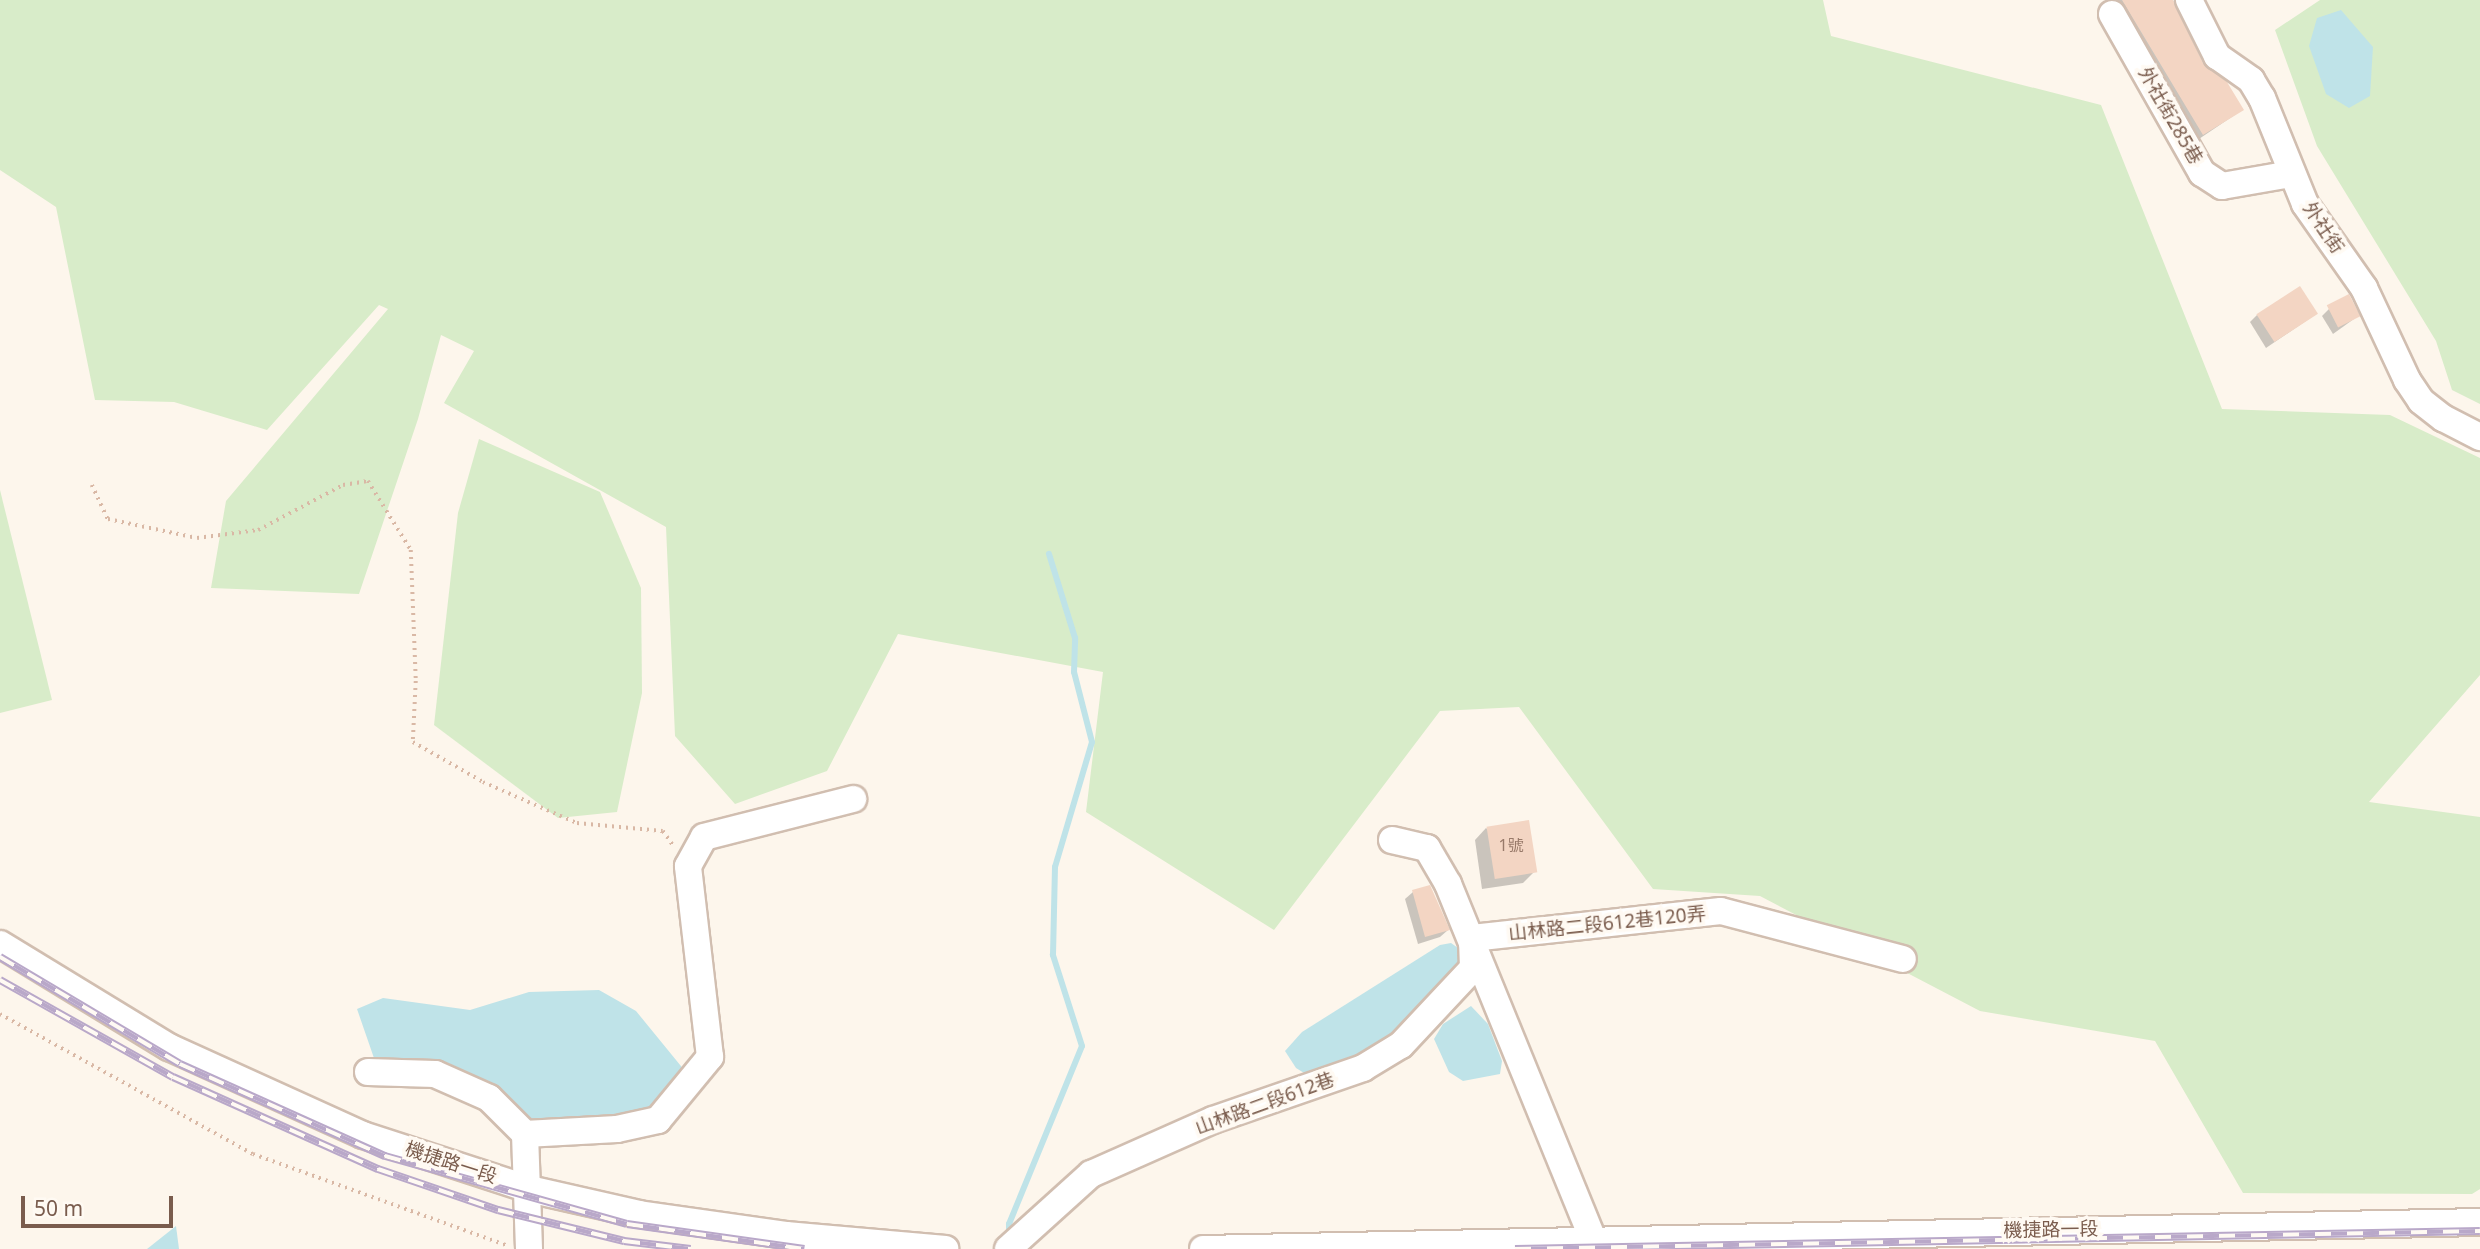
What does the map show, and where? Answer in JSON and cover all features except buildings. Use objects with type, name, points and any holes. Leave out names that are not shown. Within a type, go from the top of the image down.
[{"type":"street","name":"外社街","points":[[2189,0],[2217,55],[2251,80],[2262,98],[2305,204],[2364,288],[2421,401],[2480,437]]},
{"type":"street","name":"外社街285巷","points":[[2112,14],[2202,173],[2222,186],[2291,174]]},
{"type":"street","points":[[525,1134],[617,1129],[658,1121],[710,1057],[688,866],[704,837],[853,799]]},
{"type":"street","points":[[1392,840],[1427,848],[1472,939],[1595,1244]]},
{"type":"street","name":"山林路二段612巷120弄","points":[[1472,939],[1721,911],[1903,959]]},
{"type":"street","name":"山林路二段612巷","points":[[1015,1245],[1091,1174],[1213,1120],[1363,1068],[1401,1045],[1473,968],[1472,939]]},
{"type":"street","name":"機捷路一段","points":[[0,944],[181,1052],[363,1135],[529,1189],[639,1214],[786,1235],[945,1249]]},
{"type":"street","points":[[368,1072],[435,1074],[489,1098],[525,1134],[529,1249]]},
{"type":"street","name":"機捷路一段","points":[[1203,1249],[1595,1244],[2480,1222]]},
{"type":"path","points":[[92,485],[108,519],[197,538],[258,530],[343,485],[368,481],[411,550],[416,681],[413,742],[482,782],[577,823],[663,831],[688,866]]},
{"type":"path","points":[[0,1014],[253,1154],[516,1249]]},
{"type":"green space","points":[[0,0],[1823,0],[1831,36],[2101,105],[2222,409],[2390,415],[2480,458],[2480,675],[2369,802],[2480,817],[2480,1189],[2472,1194],[2243,1193],[2155,1041],[1980,1011],[1760,896],[1653,889],[1519,707],[1440,711],[1274,930],[1086,812],[1103,672],[898,634],[827,771],[735,804],[675,736],[666,527],[444,403],[474,351],[441,335],[418,419],[359,594],[211,588],[226,501],[388,309],[379,305],[267,430],[174,402],[95,400],[56,207],[0,170]]},
{"type":"green space","points":[[2320,0],[2480,0],[2480,404],[2452,390],[2436,341],[2317,146],[2275,30]]},
{"type":"green space","points":[[479,439],[600,492],[641,588],[642,693],[617,812],[558,818],[434,725],[458,513]]},
{"type":"green space","points":[[0,490],[52,700],[0,713]]},
{"type":"water","points":[[2341,10],[2373,47],[2370,96],[2349,108],[2326,94],[2309,46],[2317,18]]},
{"type":"water","points":[[1451,943],[1465,953],[1420,1012],[1379,1051],[1309,1076],[1296,1068],[1285,1051],[1302,1032],[1440,945]]},
{"type":"water","points":[[599,990],[636,1011],[685,1071],[645,1111],[532,1122],[485,1080],[439,1065],[375,1061],[357,1009],[383,998],[470,1010],[529,992]]},
{"type":"water","points":[[1471,1006],[1488,1024],[1502,1061],[1500,1074],[1463,1081],[1449,1072],[1434,1039],[1443,1024]]},
{"type":"water","points":[[176,1226],[179,1249],[147,1249]]},
{"type":"waterway","points":[[1009,1236],[1009,1224],[1082,1046],[1053,955],[1055,867],[1092,742],[1074,672],[1075,638],[1049,554]]},
{"type":"railway","points":[[0,957],[180,1064],[385,1156],[627,1224],[804,1249]]},
{"type":"railway","points":[[0,980],[173,1077],[378,1169],[498,1210],[624,1241],[691,1249]]},
{"type":"railway","points":[[1515,1249],[2480,1231]]}]
